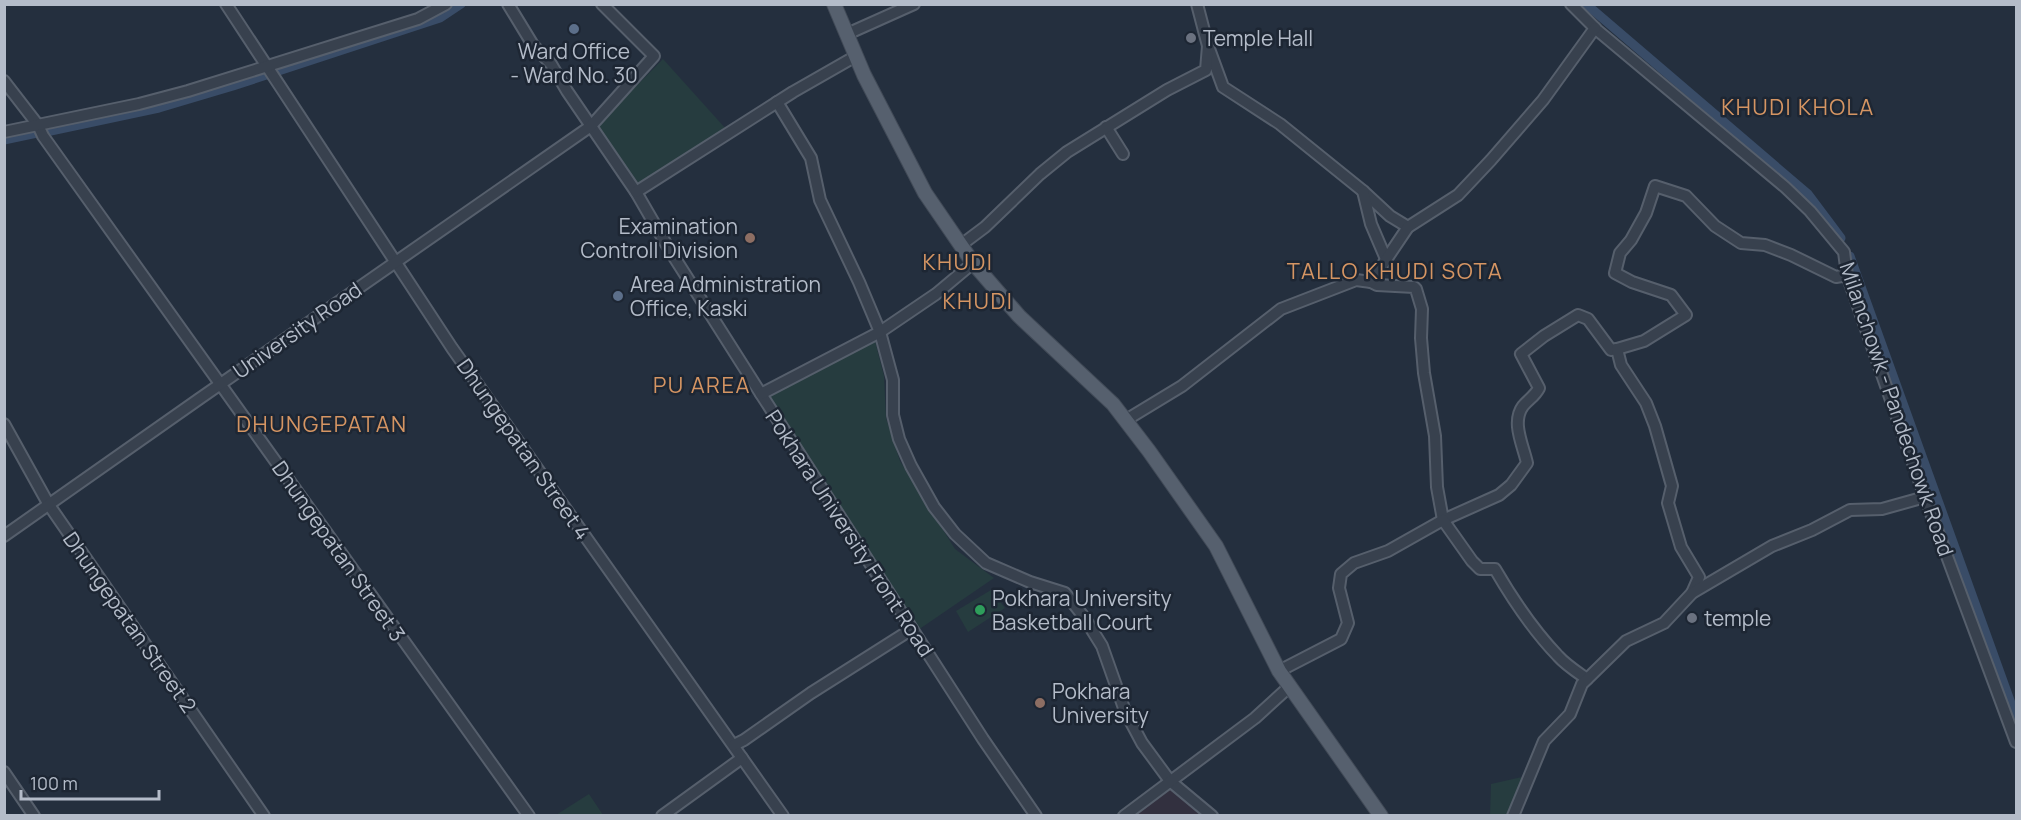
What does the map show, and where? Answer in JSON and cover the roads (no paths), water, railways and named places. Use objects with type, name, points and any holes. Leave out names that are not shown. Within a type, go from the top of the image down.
[{"type":"main road","points":[[834,4],[856,56],[925,193],[973,263],[1019,316],[1099,390],[1126,420],[1216,546],[1289,687],[1381,816]]},
{"type":"street","name":"Dhungepatan Street 4","points":[[226,4],[452,348],[783,816]]},
{"type":"street","points":[[4,132],[139,104],[270,71],[418,19],[446,4]]},
{"type":"street","name":"Pokhara University Front Road","points":[[508,4],[533,45],[551,64],[636,192],[669,249],[761,394],[983,740],[1036,816]]},
{"type":"street","name":"University Road","points":[[4,536],[591,126],[654,56],[602,4]]},
{"type":"street","points":[[847,34],[914,4]]},
{"type":"street","points":[[1197,4],[1208,46],[1224,87],[1280,124],[1363,191],[1390,216],[1408,227]]},
{"type":"street","name":"Milanchowk - Pandechowk Road","points":[[1571,4],[1594,28],[1785,187],[1810,210],[1844,252],[1847,275],[1925,497],[2016,742]]},
{"type":"street","points":[[1371,282],[1408,227],[1458,195],[1543,100],[1594,28]]},
{"type":"street","points":[[1206,70],[1208,46]]},
{"type":"street","points":[[636,192],[777,102],[856,56]]},
{"type":"street","points":[[1206,70],[1220,78]]},
{"type":"street","points":[[961,245],[985,227],[1040,174],[1067,152],[1167,90],[1206,70]]},
{"type":"street","name":"Dhungepatan Street 3","points":[[4,81],[38,125],[43,136],[529,816]]},
{"type":"street","points":[[777,102],[811,158],[820,200],[880,332],[893,380],[893,415],[899,439],[934,507],[956,534],[986,563],[1030,582],[1065,593],[1084,617],[1102,646],[1125,711],[1142,743],[1170,781],[1212,816]]},
{"type":"street","points":[[1106,127],[1123,154]]},
{"type":"street","points":[[1279,671],[1341,639],[1348,623],[1340,588],[1341,574],[1354,563],[1388,551],[1443,520],[1499,495],[1511,485],[1527,463],[1517,419],[1523,407],[1536,395],[1539,388],[1521,354],[1544,336],[1578,315],[1588,319],[1611,350],[1644,341],[1686,315],[1671,295],[1632,282],[1615,273],[1620,253],[1631,240],[1646,213],[1655,186],[1686,196],[1715,226],[1741,243],[1765,245],[1836,277],[1847,275]]},
{"type":"street","points":[[1363,191],[1371,224],[1386,259]]},
{"type":"street","points":[[761,394],[880,332],[936,294],[973,263]]},
{"type":"street","points":[[1126,420],[1182,386],[1281,309],[1356,280],[1377,285],[1414,287],[1422,309],[1420,338],[1436,436],[1437,487],[1443,520],[1480,569],[1496,569],[1513,601],[1551,648],[1587,679]]},
{"type":"street","points":[[1617,349],[1621,365],[1646,403],[1663,449],[1672,486],[1668,503],[1681,547],[1699,577],[1692,593]]},
{"type":"street","name":"Dhungepatan Street 2","points":[[4,424],[49,505],[264,816]]},
{"type":"street","points":[[1513,816],[1544,741],[1570,714],[1582,684],[1626,641],[1664,622],[1692,593],[1772,546],[1812,530],[1850,510],[1882,509],[1925,497]]},
{"type":"street","points":[[734,745],[912,629]]},
{"type":"street","points":[[1124,816],[1255,718],[1289,687]]},
{"type":"street","points":[[662,816],[742,758]]},
{"type":"street","points":[[4,772],[34,816]]},
{"type":"waterway","points":[[46,132],[159,108],[233,86],[440,18],[461,4]]},
{"type":"waterway","points":[[1586,4],[1808,194],[1841,238]]},
{"type":"waterway","points":[[4,140],[37,133]]},
{"type":"waterway","points":[[1850,256],[2016,717]]},
{"type":"place","name":"Ward Office - Ward No. 30","points":[[574,29]]},
{"type":"place","name":"Temple Hall","points":[[1191,38]]},
{"type":"place","name":"Examination Controll Division","points":[[750,238]]},
{"type":"place","name":"Area Administration Office, Kaski","points":[[618,296]]},
{"type":"place","name":"Pokhara University Basketball Court","points":[[980,610]]},
{"type":"place","name":"temple","points":[[1692,618]]},
{"type":"place","name":"Pokhara University","points":[[1040,703]]},
{"type":"district","name":"KHUDI KHOLA","points":[[1798,107]]},
{"type":"district","name":"KHUDI","points":[[958,262]]},
{"type":"district","name":"TALLO KHUDI SOTA","points":[[1395,271]]},
{"type":"district","name":"KHUDI","points":[[978,301]]},
{"type":"district","name":"PU AREA","points":[[702,385]]},
{"type":"district","name":"DHUNGEPATAN","points":[[322,424]]}]
